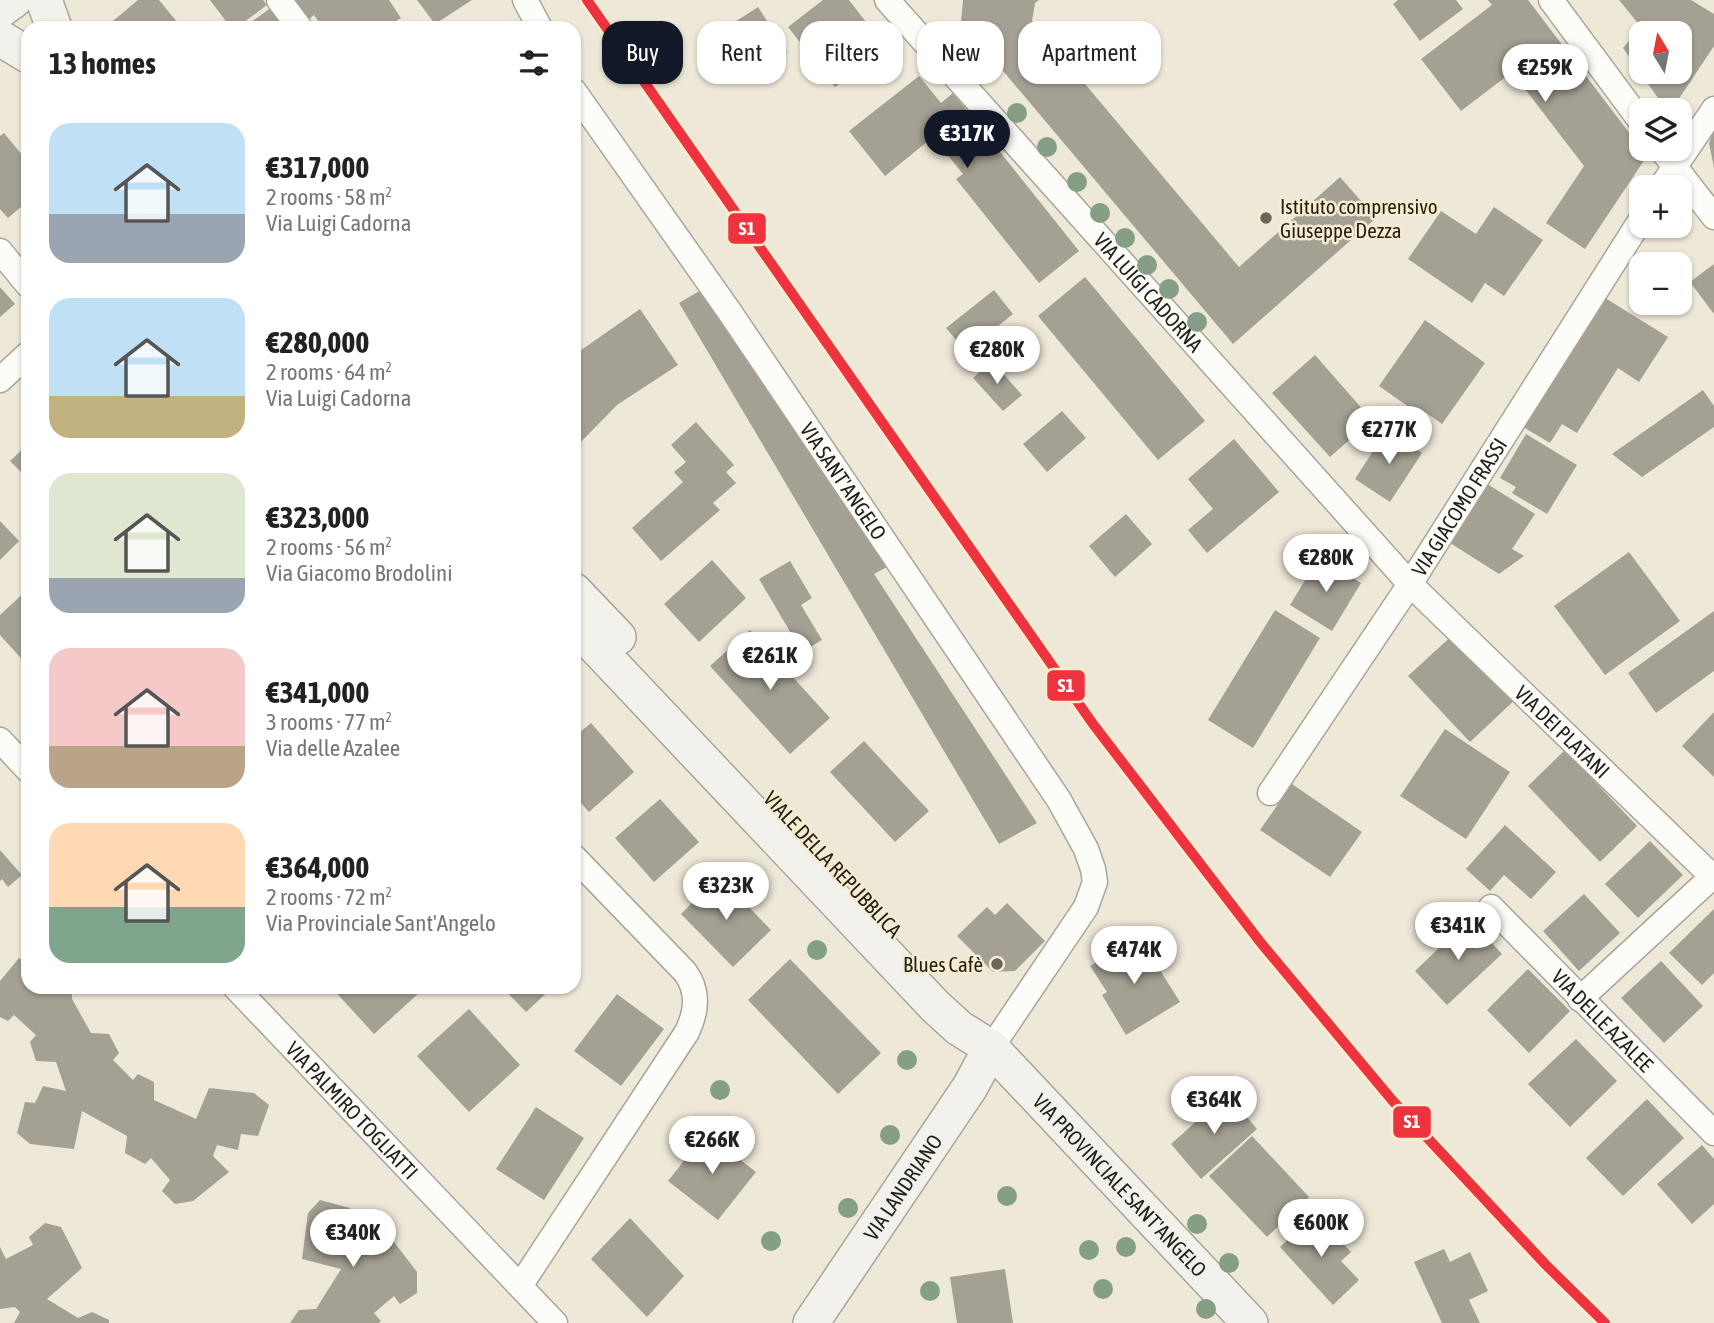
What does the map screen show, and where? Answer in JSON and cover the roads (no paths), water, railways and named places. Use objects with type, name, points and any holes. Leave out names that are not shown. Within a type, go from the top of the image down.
[{"type":"street","points":[[0,10],[14,0]]},
{"type":"street","points":[[44,0],[52,21]]},
{"type":"street","points":[[279,0],[295,21]]},
{"type":"street","points":[[525,0],[536,21]]},
{"type":"street","points":[[1550,0],[1629,106]]},
{"type":"street","name":"VIA LUIGI CADORNA","points":[[900,4],[1410,584]]},
{"type":"street","points":[[0,38],[21,51]]},
{"type":"street","name":"VIA SANT'ANGELO","points":[[581,101],[729,311],[813,439],[1037,766],[1086,849],[1095,882],[1084,911],[991,1048]]},
{"type":"street","points":[[1714,109],[1665,167],[1714,217]]},
{"type":"street","name":"VIA GIACOMO FRASSI","points":[[1270,793],[1410,584],[1629,238]]},
{"type":"street","points":[[0,251],[21,276]]},
{"type":"street","points":[[0,380],[21,360]]},
{"type":"street","name":"VIA DEI PLATANI","points":[[1410,584],[1713,878]]},
{"type":"street","name":"VIALE DELLA REPUBBLICA","points":[[581,598],[965,1003],[981,1026],[991,1048]]},
{"type":"street","name":"VIALE DELLA REPUBBLICA","points":[[581,631],[935,1006],[959,1028],[991,1048]]},
{"type":"street","points":[[0,740],[21,762]]},
{"type":"street","points":[[520,1286],[687,1032],[695,1011],[694,988],[685,972],[581,864]]},
{"type":"street","points":[[1580,999],[1713,878]]},
{"type":"street","name":"VIA DELLE AZALEE","points":[[1491,907],[1714,1133]]},
{"type":"street","name":"VIA PALMIRO TOGLIATTI","points":[[242,994],[555,1323]]},
{"type":"street","name":"VIA LANDRIANO","points":[[811,1323],[970,1087],[991,1048]]},
{"type":"street","name":"VIA PROVINCIALE SANT'ANGELO","points":[[991,1048],[1250,1323]]},
{"type":"railway","points":[[582,0],[602,23]]},
{"type":"place","name":"Istituto comprensivo Giuseppe Dezza","points":[[1266,218]]},
{"type":"place","name":"Blues Cafè","points":[[997,964]]}]
